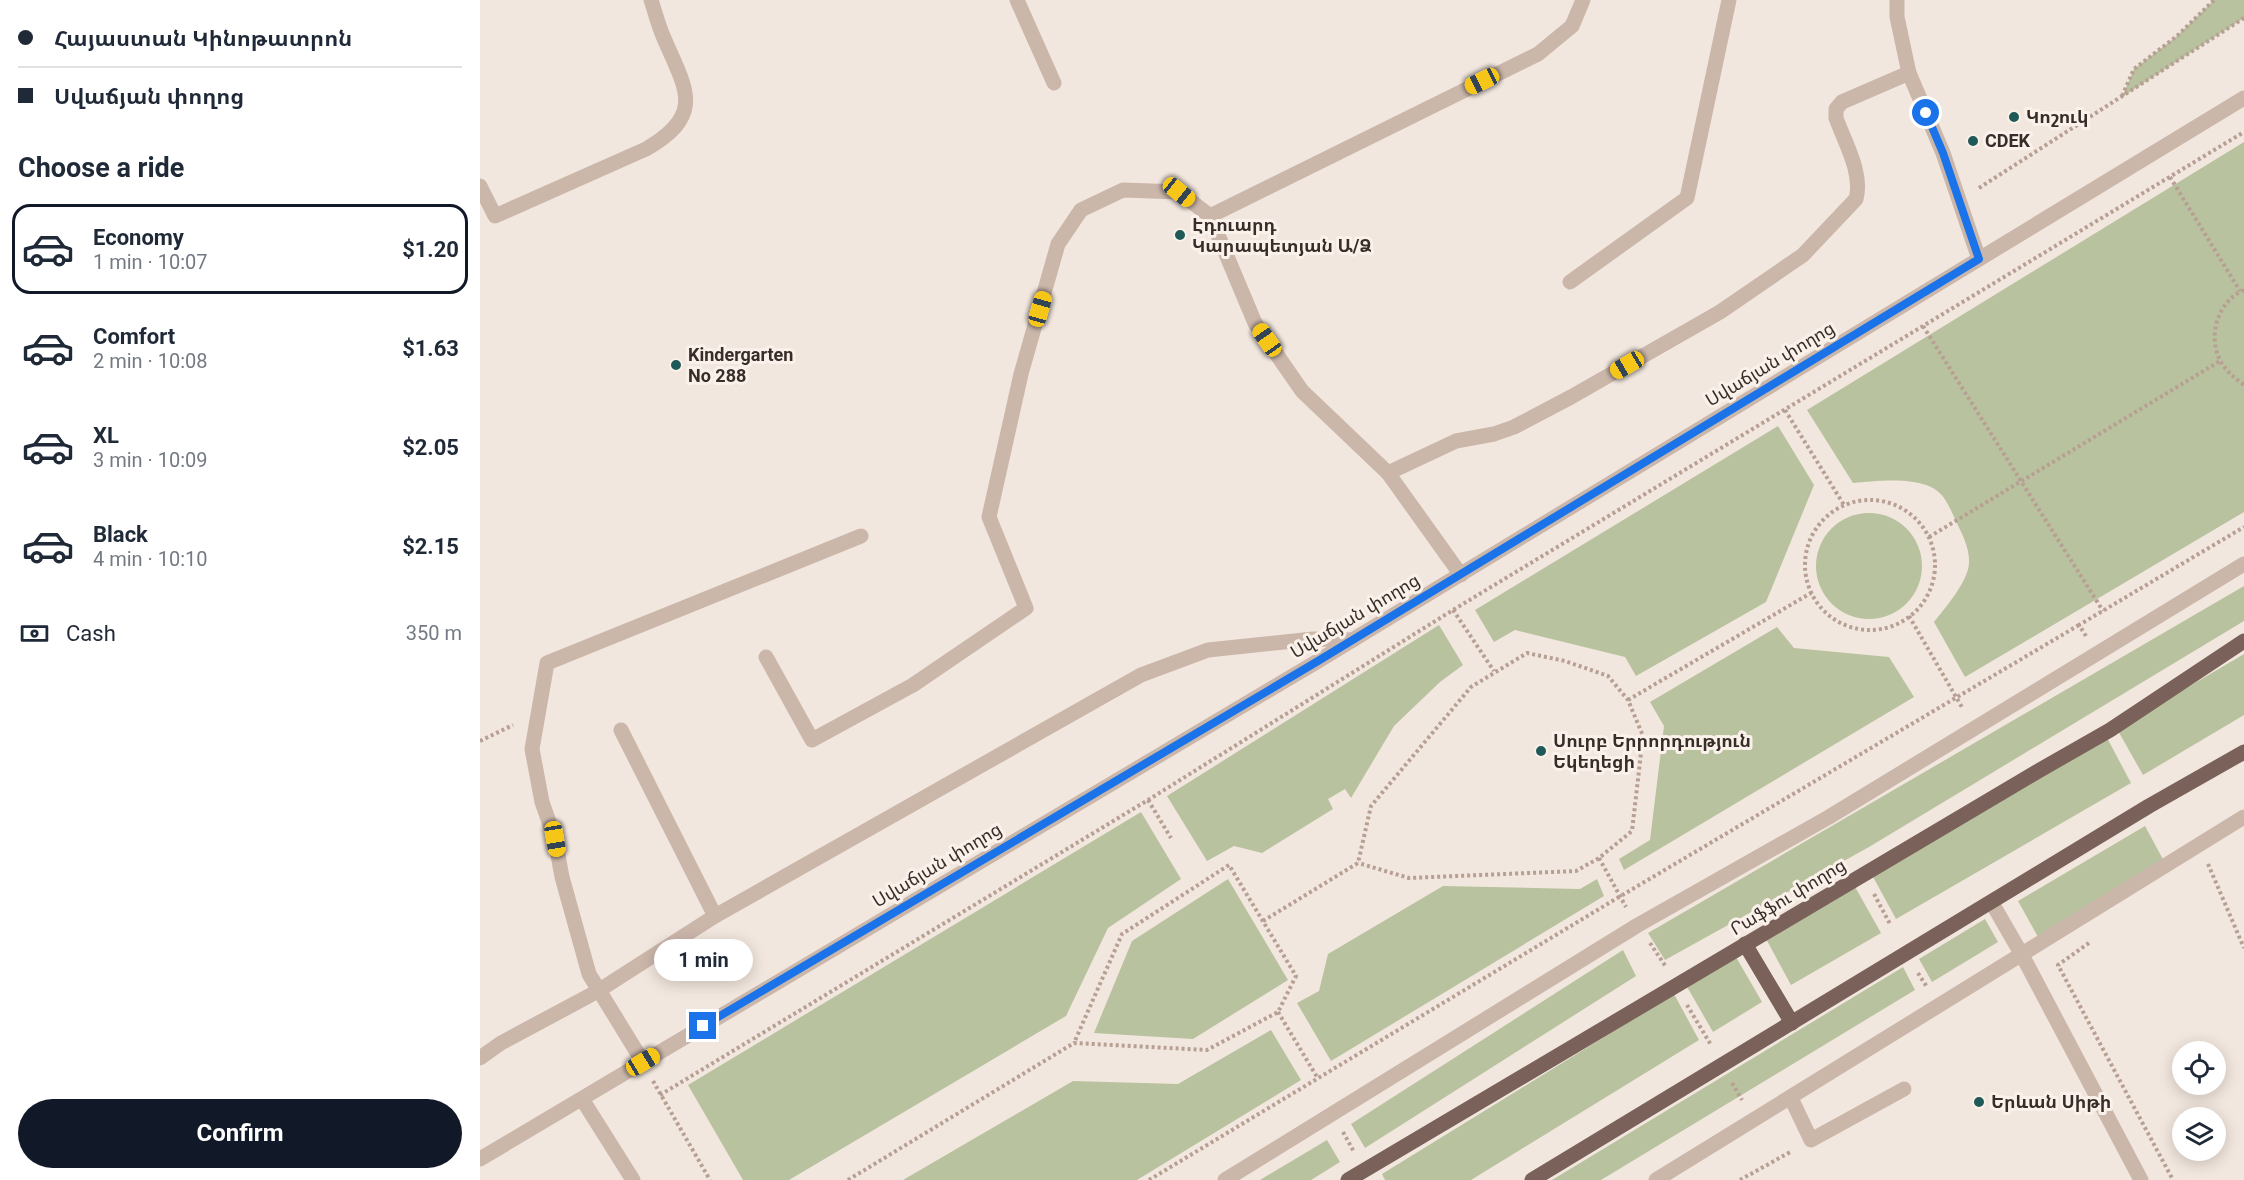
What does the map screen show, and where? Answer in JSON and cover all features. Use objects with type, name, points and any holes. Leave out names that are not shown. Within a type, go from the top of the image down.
[{"type":"main road","name":"Րաֆֆու փողոց","points":[[1348,1180],[2110,730],[2244,641]]},
{"type":"main road","points":[[1532,1180],[2150,806],[2244,752]]},
{"type":"main road","points":[[1745,945],[1792,1023]]},
{"type":"street","points":[[480,186],[495,216],[646,149],[666,138],[677,127],[686,104],[687,94],[677,65],[662,34],[651,0]]},
{"type":"street","points":[[1017,0],[1054,83]]},
{"type":"street","points":[[1209,216],[1538,54],[1572,26],[1583,0]]},
{"type":"street","points":[[1570,282],[1687,198],[1729,0]]},
{"type":"street","points":[[1897,0],[1897,17],[1908,73],[1943,153],[1979,259]]},
{"type":"street","points":[[1388,473],[1456,441],[1494,434],[1514,427],[1571,398],[1720,312],[1803,255],[1856,199],[1858,192],[1856,172],[1836,118],[1836,109],[1842,102],[1908,73]]},
{"type":"street","name":"Սվաճյան փողոց","points":[[480,1159],[1353,640],[2244,98]]},
{"type":"street","points":[[766,657],[812,740],[913,685],[1026,608],[989,518],[1021,374],[1058,244],[1081,210],[1123,190],[1179,192],[1209,216],[1255,323],[1302,391],[1388,473],[1461,575]]},
{"type":"street","points":[[643,1062],[589,974],[562,877],[555,839],[542,802],[532,750],[548,663],[861,536]]},
{"type":"street","points":[[1225,1180],[1638,925],[1829,817],[2244,564]]},
{"type":"street","points":[[480,1058],[501,1043],[598,991],[715,916],[1141,675],[1208,650],[1313,639],[1353,640]]},
{"type":"street","points":[[621,730],[715,916]]},
{"type":"street","points":[[1656,1180],[2244,817]]},
{"type":"street","points":[[1992,903],[2022,954],[2141,1180]]},
{"type":"street","points":[[1791,1098],[1811,1140],[1904,1089]]},
{"type":"street","points":[[582,1099],[633,1180]]},
{"type":"path","points":[[2122,97],[2134,69],[2176,36],[2214,0]]},
{"type":"path","points":[[1959,202],[2244,18]]},
{"type":"path","points":[[660,1095],[1148,800],[1453,610],[2244,132]]},
{"type":"path","points":[[2170,177],[2242,291],[2223,308],[2215,330],[2215,346],[2220,361],[2230,375],[2244,385]]},
{"type":"path","points":[[1908,302],[2103,611]]},
{"type":"path","points":[[1929,537],[2220,361]]},
{"type":"path","points":[[1785,410],[1844,505]]},
{"type":"path","points":[[1868,501],[1892,504],[1907,512],[1929,537],[1934,554],[1934,571],[1930,588],[1922,604],[1910,616],[1894,625],[1876,630],[1859,629],[1841,624],[1826,614],[1811,593],[1804,564],[1807,546],[1815,529],[1828,515],[1844,505],[1868,501]]},
{"type":"path","points":[[1149,1180],[1317,1077],[2244,527]]},
{"type":"path","points":[[1628,700],[1811,593]]},
{"type":"path","points":[[1453,610],[1494,671]]},
{"type":"path","points":[[1910,616],[1974,727]]},
{"type":"path","points":[[2079,626],[2086,637]]},
{"type":"path","points":[[1263,921],[1358,863],[1371,806],[1471,687],[1494,671],[1527,653],[1608,676],[1628,700],[1643,736],[1632,831],[1599,858],[1576,871],[1409,878],[1358,863]]},
{"type":"path","points":[[480,741],[538,713]]},
{"type":"path","points":[[1148,800],[1171,838]]},
{"type":"path","points":[[1599,858],[1619,897],[1670,975]]},
{"type":"path","points":[[2206,860],[2244,948]]},
{"type":"path","points":[[848,1180],[1074,1043],[1207,1050],[1278,1012],[1296,976],[1229,865],[1122,934],[1074,1043]]},
{"type":"path","points":[[1863,874],[1890,924]]},
{"type":"path","points":[[2095,939],[2058,965],[2173,1180]]},
{"type":"path","points":[[1278,1012],[1317,1077]]},
{"type":"path","points":[[643,1062],[710,1180]]},
{"type":"path","points":[[1342,1129],[1355,1153]]},
{"type":"path","points":[[1740,1180],[1811,1140]]},
{"type":"green space","points":[[2214,0],[2244,0],[2244,18],[2122,97],[2134,69],[2177,36]]},
{"type":"green space","points":[[2244,142],[2244,512],[1965,677],[1934,622],[1965,578],[1969,563],[1965,540],[1946,500],[1931,487],[1913,482],[1853,483],[1807,410]]},
{"type":"green space","points":[[1778,426],[1814,485],[1766,602],[1636,676],[1625,657],[1515,630],[1494,642],[1475,610]]},
{"type":"green space","points":[[1869,513],[1889,517],[1906,529],[1918,546],[1922,566],[1918,586],[1906,603],[1889,615],[1869,619],[1849,615],[1832,603],[1820,586],[1816,566],[1820,546],[1832,529],[1849,517]]},
{"type":"green space","points":[[2244,586],[2244,621],[1869,847],[1665,960],[1648,933]]},
{"type":"green space","points":[[1439,625],[1463,665],[1440,682],[1394,726],[1351,798],[1345,789],[1328,799],[1333,809],[1262,853],[1234,846],[1207,861],[1167,796]]},
{"type":"green space","points":[[1777,627],[1794,648],[1889,657],[1914,697],[1624,870],[1619,859],[1650,840],[1664,726],[1650,702]]},
{"type":"green space","points":[[2244,654],[2244,715],[2143,775],[2117,729]]},
{"type":"green space","points":[[2106,736],[2131,783],[1896,919],[1872,875]]},
{"type":"green space","points":[[1141,812],[1181,879],[1108,928],[1066,1016],[789,1180],[743,1180],[688,1085]]},
{"type":"green space","points":[[2145,826],[2165,863],[2038,937],[2018,901]]},
{"type":"green space","points":[[1228,879],[1288,980],[1193,1039],[1094,1033],[1132,941]]},
{"type":"green space","points":[[1597,879],[1604,896],[1331,1061],[1297,1003],[1319,991],[1328,954],[1443,886],[1580,889]]},
{"type":"green space","points":[[1854,885],[1881,933],[1791,985],[1765,937]]},
{"type":"green space","points":[[1985,919],[1998,942],[1932,982],[1919,959]]},
{"type":"green space","points":[[1623,950],[1636,976],[1365,1148],[1351,1124]]},
{"type":"green space","points":[[1736,957],[1762,1002],[1713,1032],[1686,985]]},
{"type":"green space","points":[[1903,967],[1915,990],[1601,1180],[1552,1180]]},
{"type":"green space","points":[[1674,994],[1699,1040],[1471,1180],[1385,1180],[1382,1174]]},
{"type":"green space","points":[[1271,1030],[1301,1080],[1137,1180],[903,1180],[1073,1081],[1178,1084]]},
{"type":"green space","points":[[1327,1140],[1340,1162],[1311,1180],[1260,1180]]},
{"type":"place","name":"Կոշուկ","points":[[2014,117]]},
{"type":"place","name":"CDEK","points":[[1973,141]]},
{"type":"place","name":"Էդուարդ Կարապետյան Ա/Ձ","points":[[1180,235]]},
{"type":"place","name":"Kindergarten No 288","points":[[676,365]]},
{"type":"place","name":"Սուրբ Երրորդություն Եկեղեցի","points":[[1541,751]]},
{"type":"place","name":"Երևան Սիթի","points":[[1979,1102]]},
{"type":"route","points":[[703,1026],[1318,661],[1979,259],[1943,153],[1926,113]]}]
